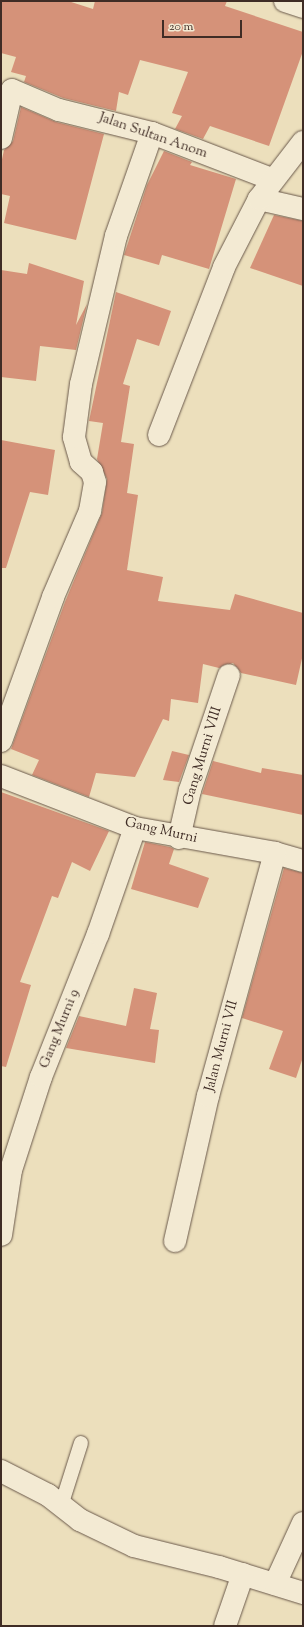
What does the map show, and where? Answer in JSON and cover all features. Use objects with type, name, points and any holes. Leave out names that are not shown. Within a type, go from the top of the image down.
[{"type":"street","points":[[285,1],[303,7]]},
{"type":"street","name":"Jalan Sultan Anom","points":[[1,138],[6,88],[59,110],[152,133],[271,179]]},
{"type":"street","points":[[1,741],[53,597],[90,511],[95,482],[92,472],[81,462],[74,437],[82,384],[116,236],[152,133]]},
{"type":"street","points":[[159,435],[210,299],[259,199],[271,179],[303,142]]},
{"type":"street","points":[[259,199],[303,209]]},
{"type":"street","name":"Gang Murni VIII","points":[[179,838],[190,790],[229,675]]},
{"type":"street","name":"Gang Murni","points":[[1,776],[135,828],[179,838],[275,853],[303,861]]},
{"type":"street","name":"Gang Murni 9","points":[[1,1235],[11,1170],[41,1078],[98,934],[135,828]]},
{"type":"street","name":"Jalan Murni VII","points":[[175,1241],[208,1096],[275,853]]},
{"type":"street","points":[[1,1471],[61,1506],[80,1520],[134,1546],[243,1574],[303,1593]]},
{"type":"street","points":[[275,1584],[303,1523]]},
{"type":"street","points":[[224,1626],[243,1574]]},
{"type":"lane","points":[[61,1506],[81,1443]]},
{"type":"building","points":[[1,1],[68,1],[93,9],[95,1],[227,1],[225,6],[303,32],[303,51],[269,146],[210,126],[203,139],[175,129],[182,116],[172,113],[188,72],[140,60],[128,95],[119,92],[116,111],[63,98],[24,82],[26,76],[11,72],[16,57],[1,53]]},
{"type":"building","points":[[21,107],[56,122],[104,134],[76,240],[4,223],[10,196],[1,194],[1,164],[4,150],[13,141]]},
{"type":"building","points":[[164,151],[192,162],[190,165],[236,179],[209,269],[162,255],[159,265],[124,255],[147,185]]},
{"type":"building","points":[[274,215],[303,221],[303,286],[250,268]]},
{"type":"building","points":[[29,263],[84,281],[76,325],[87,304],[76,350],[40,346],[36,381],[1,377],[1,270],[27,274]]},
{"type":"building","points":[[116,292],[171,311],[159,346],[137,339],[123,384],[130,386],[121,442],[134,444],[127,493],[138,495],[127,570],[163,577],[158,601],[230,610],[235,594],[303,613],[303,654],[296,685],[241,673],[233,663],[219,668],[203,664],[198,703],[171,699],[169,721],[163,719],[135,777],[96,773],[89,797],[32,775],[39,760],[11,749],[65,602],[102,513],[107,479],[97,459],[103,423],[89,421]]},
{"type":"building","points":[[1,440],[55,450],[48,495],[30,492],[6,568],[1,568]]},
{"type":"building","points":[[172,751],[189,755],[179,782],[163,780]]},
{"type":"building","points":[[213,761],[261,773],[262,768],[303,775],[303,815],[202,794]]},
{"type":"building","points":[[1,792],[109,831],[90,871],[72,862],[58,898],[52,896],[20,982],[31,985],[6,1067],[1,1066]]},
{"type":"building","points":[[145,842],[174,849],[169,864],[209,878],[198,908],[131,889]]},
{"type":"building","points":[[284,868],[303,873],[303,1057],[296,1078],[269,1069],[283,1031],[242,1018]]},
{"type":"building","points":[[134,988],[157,993],[150,1029],[159,1030],[155,1063],[66,1048],[79,1016],[126,1026]]}]
